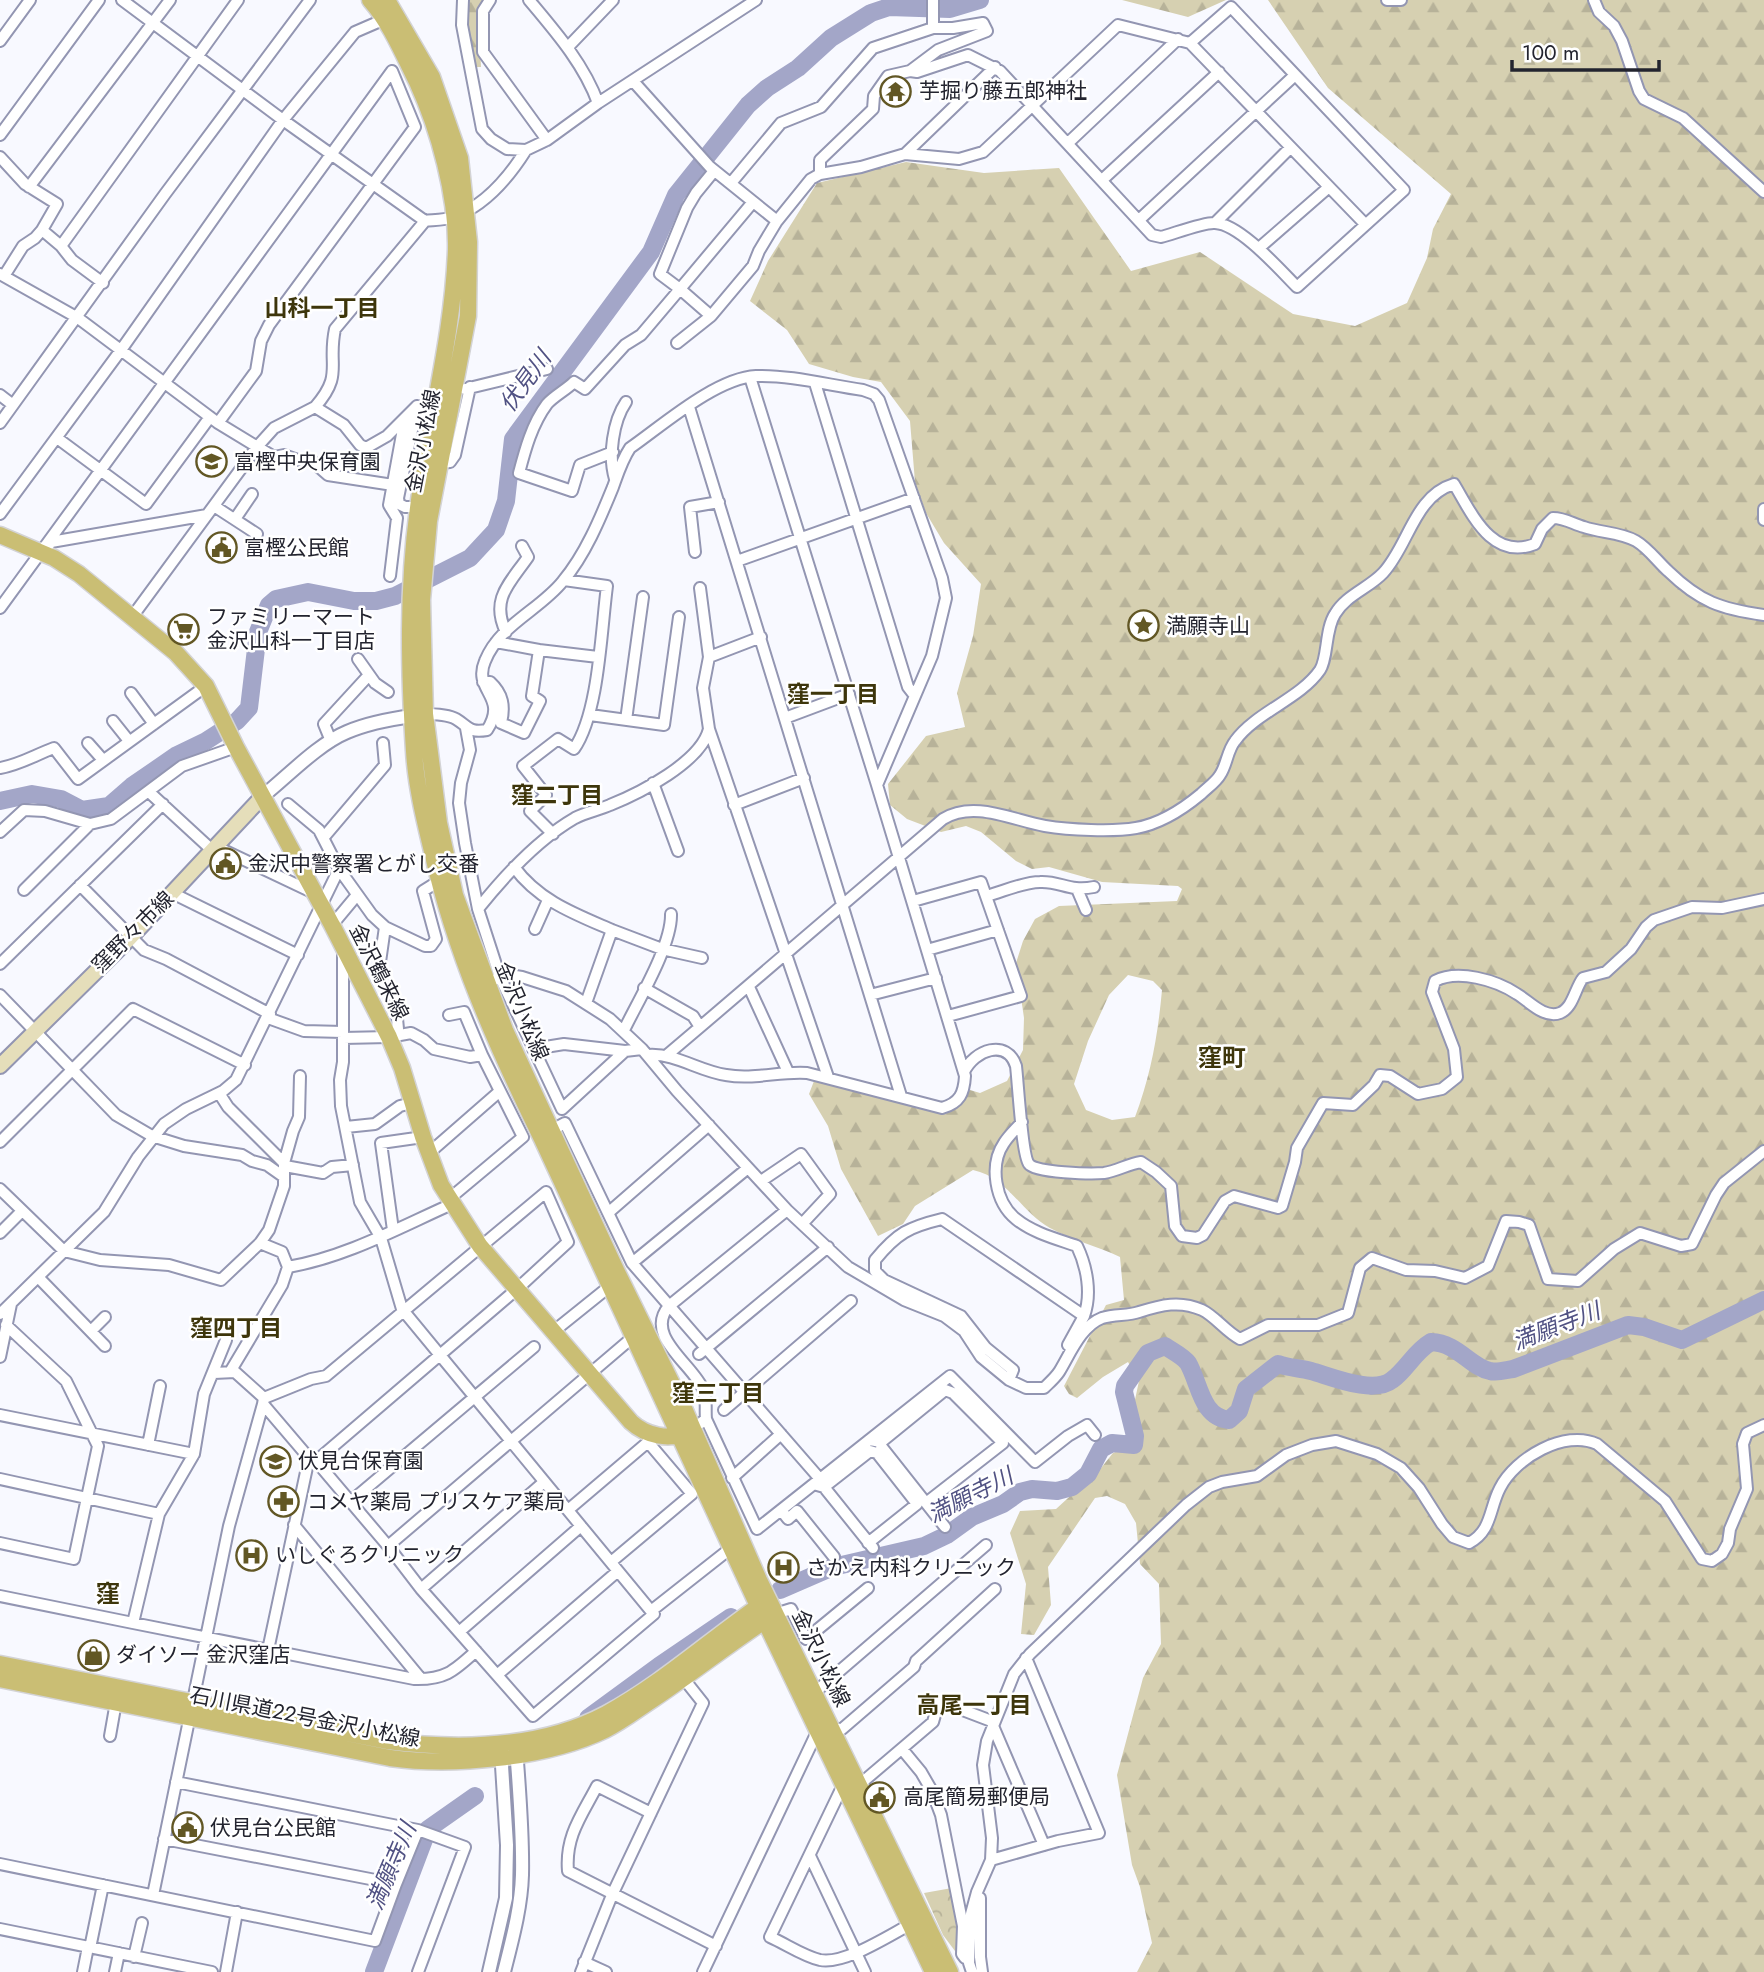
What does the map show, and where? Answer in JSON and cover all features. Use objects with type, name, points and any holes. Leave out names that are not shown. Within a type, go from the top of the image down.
[{"type":"main road","name":"金沢小松線","points":[[370,0],[385,19],[406,56],[426,102],[469,242],[468,316],[418,573]]},
{"type":"main road","name":"金沢小松線","points":[[387,0],[432,77],[460,158],[460,214],[447,336],[418,507],[416,596],[419,715],[414,756],[423,813],[453,934],[504,1062],[633,1337],[693,1428]]},
{"type":"main road","name":"金沢鶴来線","points":[[0,535],[66,565],[176,653],[206,686],[388,1036],[402,1068],[423,1137],[450,1202],[480,1246],[631,1422],[648,1438]]},
{"type":"main road","name":"金沢小松線","points":[[419,715],[455,895],[493,980],[505,1030],[693,1428],[737,1545],[767,1610],[852,1784],[950,1972]]},
{"type":"main road","name":"窪野々市線","points":[[0,1066],[130,938],[264,796]]},
{"type":"main road","points":[[648,1438],[693,1428]]},
{"type":"main road","name":"金沢小松線","points":[[767,1610],[814,1693],[825,1730]]},
{"type":"main road","name":"石川県道22号金沢小松線","points":[[0,1679],[116,1702],[191,1710],[387,1741],[509,1749],[556,1748],[606,1730],[684,1679],[767,1610]]},
{"type":"main road","name":"石川県道22号金沢小松線","points":[[509,1749],[605,1714],[767,1610]]},
{"type":"main road","name":"石川県道22号金沢小松線","points":[[0,1664],[191,1710]]},
{"type":"main road","name":"金沢小松線","points":[[852,1784],[933,1972]]},
{"type":"street","points":[[0,41],[30,0]]},
{"type":"street","points":[[2,128],[99,0]]},
{"type":"street","points":[[122,0],[283,120],[425,220]]},
{"type":"street","points":[[29,187],[170,0]]},
{"type":"street","points":[[61,246],[239,0]]},
{"type":"street","points":[[0,423],[310,0]]},
{"type":"street","points":[[463,0],[462,26],[482,129],[491,139],[507,149],[526,150],[547,140],[598,103],[755,0]]},
{"type":"street","points":[[490,0],[483,11],[483,52],[547,140]]},
{"type":"street","points":[[529,0],[568,47],[594,91],[598,103]]},
{"type":"street","points":[[568,47],[613,0]]},
{"type":"street","points":[[933,0],[933,24]]},
{"type":"street","points":[[1387,0],[1401,0]]},
{"type":"street","points":[[1594,0],[1599,12],[1614,26],[1622,41],[1644,99],[1683,118],[1764,192]]},
{"type":"street","points":[[1190,43],[1231,7],[1404,190],[1297,287],[1259,248],[1240,233],[1215,223]]},
{"type":"street","points":[[0,513],[121,350],[283,120],[355,32],[385,19]]},
{"type":"street","points":[[731,183],[781,123],[821,107],[873,48],[933,24],[953,29],[983,23],[987,31],[938,50],[910,71]]},
{"type":"street","points":[[677,343],[711,316],[753,266],[777,221],[811,179],[820,174],[861,167],[905,154],[959,159],[983,152],[1118,24],[1190,43],[1365,224]]},
{"type":"street","points":[[1068,143],[1178,39]]},
{"type":"street","points":[[820,174],[820,160],[873,109],[874,96],[888,76],[917,72],[968,55],[995,67],[1033,104],[1152,235],[1161,236],[1215,223],[1290,148]]},
{"type":"street","points":[[905,154],[995,67]]},
{"type":"street","points":[[0,608],[41,553],[101,469],[164,381],[392,71],[415,127],[269,325],[261,341],[256,371],[146,504],[101,469],[57,438]]},
{"type":"street","points":[[1102,180],[1219,72]]},
{"type":"street","points":[[1140,219],[1294,76]]},
{"type":"street","points":[[633,80],[712,169],[777,221]]},
{"type":"street","points":[[132,617],[257,447],[274,428],[315,407],[328,392],[335,370],[331,346],[335,330],[425,220],[460,214],[485,198],[510,175],[526,150]]},
{"type":"street","points":[[0,157],[29,187],[57,204],[42,230],[23,246],[2,275],[78,318],[214,420],[274,457],[284,454],[298,460],[312,461],[328,475],[393,485]]},
{"type":"street","points":[[711,316],[660,274],[687,208],[712,169]]},
{"type":"street","points":[[1259,248],[1329,187]]},
{"type":"street","points":[[613,452],[580,465],[572,491],[519,473],[536,424],[548,402],[573,382],[585,389],[625,345],[641,335],[753,202]]},
{"type":"street","points":[[42,230],[61,246],[72,260],[103,283]]},
{"type":"street","points":[[440,463],[450,462],[455,456],[467,388],[547,369]]},
{"type":"street","points":[[533,1049],[564,1044],[667,1055],[727,1076],[788,1072],[828,1077],[942,1108],[952,1105],[962,1096],[964,1072],[948,1016],[750,377]]},
{"type":"street","points":[[264,796],[331,741],[345,732],[376,722],[419,715],[454,717],[466,728],[487,730],[496,711],[483,682],[484,663],[496,642],[564,580],[597,524],[622,460],[630,448],[708,394],[733,381],[750,377],[780,377],[863,390],[874,394],[880,400],[942,578],[946,598],[932,656],[877,785]]},
{"type":"street","points":[[815,383],[908,687],[915,696]]},
{"type":"street","points":[[0,395],[13,404]]},
{"type":"street","points":[[615,480],[611,466],[618,414],[626,401]]},
{"type":"street","points":[[315,407],[344,425],[366,448],[387,436],[417,406],[398,498],[399,504],[405,507],[418,507]]},
{"type":"street","points":[[689,407],[901,1096]]},
{"type":"street","points":[[390,576],[397,518],[389,505],[404,418]]},
{"type":"street","points":[[667,1055],[953,812],[965,809],[1048,826],[1136,828],[1162,819],[1199,795],[1220,775],[1235,740],[1302,688],[1322,668],[1328,632],[1335,614],[1346,600],[1381,575],[1398,556],[1414,520],[1426,503],[1443,487],[1454,484],[1483,531],[1500,544],[1517,549],[1535,544],[1542,529],[1553,518],[1564,518],[1581,526],[1613,533],[1639,543],[1687,590],[1709,603],[1731,610],[1764,615]]},
{"type":"street","points":[[235,519],[252,494]]},
{"type":"street","points":[[737,561],[914,498]]},
{"type":"street","points":[[695,552],[690,507],[719,502]]},
{"type":"street","points":[[1764,509],[1764,520]]},
{"type":"street","points":[[41,553],[51,542],[211,511],[235,519],[257,534]]},
{"type":"street","points":[[506,632],[499,617],[501,595],[528,558],[522,546]]},
{"type":"street","points":[[553,834],[530,811],[546,795],[523,766],[558,739],[574,749],[581,739],[590,715],[607,586],[564,580]]},
{"type":"street","points":[[700,588],[709,657],[703,688],[709,729],[828,1077]]},
{"type":"street","points":[[626,720],[643,597]]},
{"type":"street","points":[[590,715],[664,725],[679,617]]},
{"type":"street","points":[[709,657],[761,637]]},
{"type":"street","points":[[496,642],[598,657]]},
{"type":"street","points":[[483,682],[490,682],[499,691],[503,702],[501,723],[524,733],[540,701],[532,696],[539,650]]},
{"type":"street","points":[[358,659],[375,683],[388,692]]},
{"type":"street","points":[[331,741],[324,724],[369,676]]},
{"type":"street","points":[[0,768],[16,766],[28,757],[54,748],[78,779],[206,686]]},
{"type":"street","points":[[131,693],[154,724]]},
{"type":"street","points":[[785,718],[849,694]]},
{"type":"street","points":[[113,722],[130,741]]},
{"type":"street","points":[[466,728],[470,750],[461,783],[459,803],[493,980],[533,1049],[562,1109],[625,1051]]},
{"type":"street","points":[[478,909],[500,880],[553,834],[577,817],[610,805],[668,774],[706,739],[709,729]]},
{"type":"street","points":[[88,743],[103,760]]},
{"type":"street","points":[[324,837],[385,765],[383,743]]},
{"type":"street","points":[[0,832],[24,810],[45,811],[90,824],[111,819],[182,766],[235,745]]},
{"type":"street","points":[[734,805],[804,779]]},
{"type":"street","points":[[653,783],[678,851]]},
{"type":"street","points":[[149,792],[215,849],[318,899]]},
{"type":"street","points":[[0,964],[163,804]]},
{"type":"street","points":[[288,804],[324,837],[339,869],[372,915],[386,926],[425,946],[431,946],[436,939],[423,891],[439,881]]},
{"type":"street","points":[[24,890],[90,824]]},
{"type":"street","points":[[514,867],[525,882],[548,901],[662,949],[702,958]]},
{"type":"street","points":[[0,1314],[104,1212],[152,1136],[164,1124],[219,1093],[236,1080],[298,955],[318,899],[339,869]]},
{"type":"street","points":[[986,896],[1038,881],[1077,889],[1094,887]]},
{"type":"street","points":[[912,901],[981,882],[1021,996],[948,1016]]},
{"type":"street","points":[[80,885],[144,950],[166,959],[269,1016],[304,1031],[388,1036],[411,1033],[434,1049],[470,1058],[482,1055]]},
{"type":"street","points":[[1077,889],[1086,910]]},
{"type":"street","points":[[172,893],[298,955]]},
{"type":"street","points":[[332,925],[357,895]]},
{"type":"street","points":[[964,1072],[969,1062],[980,1053],[993,1050],[1007,1052],[1014,1059],[1028,1164],[1036,1170],[1097,1173],[1141,1162],[1171,1186],[1175,1226],[1182,1236],[1197,1238],[1203,1235],[1225,1201],[1234,1196],[1278,1208],[1282,1206],[1297,1148],[1323,1103],[1353,1105],[1374,1085],[1380,1075],[1390,1076],[1418,1094],[1442,1089],[1457,1077],[1454,1049],[1433,992],[1435,981],[1447,975],[1480,978],[1516,992],[1534,1007],[1547,1013],[1558,1014],[1568,1008],[1583,978],[1606,972],[1631,949],[1654,920],[1692,907],[1722,908],[1764,899]]},
{"type":"street","points":[[535,929],[548,901]]},
{"type":"street","points":[[624,1030],[662,949],[671,926],[671,914]]},
{"type":"street","points":[[386,926],[380,962],[381,979],[395,997],[398,1029],[388,1036]]},
{"type":"street","points":[[586,1003],[612,930]]},
{"type":"street","points":[[927,950],[998,930]]},
{"type":"street","points":[[214,1373],[235,1372],[264,1401],[388,1546],[421,1589],[533,1716],[654,1614],[404,1312],[381,1238],[360,1202],[346,1126],[340,1080],[343,947]]},
{"type":"street","points":[[493,980],[522,977],[566,991],[624,1030],[787,1210],[848,1267],[904,1300],[944,1316],[964,1331],[981,1357],[1009,1380],[1026,1388],[1044,1388],[1085,1332],[1099,1319],[1120,1313],[1135,1314],[1172,1303],[1203,1311],[1228,1333],[1240,1339],[1268,1325],[1318,1325],[1348,1313],[1360,1268],[1372,1258],[1406,1270],[1435,1271],[1465,1278],[1488,1266],[1506,1221],[1529,1225],[1548,1279],[1578,1281],[1614,1249],[1640,1233],[1681,1246],[1692,1244],[1724,1183],[1764,1151]]},
{"type":"street","points":[[870,995],[936,978]]},
{"type":"street","points":[[749,987],[788,1072]]},
{"type":"street","points":[[644,988],[693,1016],[700,1027]]},
{"type":"street","points":[[0,995],[116,1115],[152,1136],[184,1146],[242,1155],[252,1161],[284,1169],[323,1173],[332,1167],[353,1166]]},
{"type":"street","points":[[0,1142],[132,1009],[245,1065]]},
{"type":"street","points":[[288,1267],[317,1262],[381,1238],[450,1202],[523,1137],[464,1012],[450,1015]]},
{"type":"street","points":[[0,1189],[64,1251],[100,1260],[169,1265],[221,1280],[260,1243],[269,1230],[284,1186],[284,1169],[299,1116],[300,1076]]},
{"type":"street","points":[[429,1153],[500,1091]]},
{"type":"street","points":[[219,1093],[284,1169]]},
{"type":"street","points":[[346,1126],[375,1124],[400,1106],[412,1102]]},
{"type":"street","points":[[1022,1122],[1002,1144],[996,1160],[996,1179],[1007,1209],[1017,1219],[1035,1230],[1077,1246],[1083,1258],[1088,1303],[1066,1351],[1066,1358]]},
{"type":"street","points":[[552,1130],[565,1123],[632,1263],[702,1350],[781,1434],[820,1483],[871,1546],[917,1504],[877,1453],[870,1451],[820,1483]]},
{"type":"street","points":[[608,1213],[709,1125]]},
{"type":"street","points":[[393,1230],[381,1143],[423,1137]]},
{"type":"street","points":[[761,1181],[801,1154],[830,1194],[802,1224]]},
{"type":"street","points":[[632,1263],[748,1168]]},
{"type":"street","points":[[153,1895],[229,1526],[264,1401],[311,1379],[326,1376],[546,1192],[568,1242],[440,1355],[312,1459],[268,1650]]},
{"type":"street","points":[[757,1530],[732,1478],[693,1428],[703,1388],[673,1349],[661,1327],[661,1319],[669,1306],[787,1210]]},
{"type":"street","points":[[0,1233],[22,1211]]},
{"type":"street","points":[[1009,1380],[1013,1370],[986,1348],[961,1316],[884,1280],[875,1270],[875,1260],[898,1234],[914,1226],[942,1219],[1084,1316]]},
{"type":"street","points":[[230,1372],[282,1285],[288,1267],[282,1252],[260,1243]]},
{"type":"street","points":[[702,1350],[828,1247]]},
{"type":"street","points":[[38,1277],[105,1346]]},
{"type":"street","points":[[554,1331],[610,1286]]},
{"type":"street","points":[[724,1410],[851,1301]]},
{"type":"street","points":[[0,1357],[11,1304]]},
{"type":"street","points":[[91,1331],[105,1317]]},
{"type":"street","points":[[0,1543],[74,1559],[98,1446],[66,1381],[6,1325]]},
{"type":"street","points":[[388,1546],[633,1337]]},
{"type":"street","points":[[133,1623],[159,1514],[194,1454],[204,1394],[226,1340]]},
{"type":"street","points":[[351,1502],[534,1347]]},
{"type":"street","points":[[875,1441],[950,1377],[1035,1462],[1087,1425],[1095,1434]]},
{"type":"street","points":[[148,1445],[160,1386]]},
{"type":"street","points":[[651,1611],[945,1390],[953,1393],[1003,1443],[926,1503]]},
{"type":"street","points":[[0,1415],[194,1454]]},
{"type":"street","points":[[970,1968],[971,1914],[990,1860],[991,1816],[983,1765],[987,1741],[1014,1674],[1026,1658],[1130,1558],[1209,1487],[1257,1476],[1286,1455],[1312,1445],[1346,1442],[1377,1454],[1401,1468],[1419,1488],[1452,1537],[1469,1543],[1480,1537],[1486,1529],[1500,1487],[1520,1463],[1546,1448],[1567,1441],[1588,1440],[1597,1444],[1665,1501],[1702,1559],[1712,1561],[1722,1554],[1728,1543],[1730,1529],[1747,1489],[1744,1444],[1747,1433],[1764,1425]]},
{"type":"street","points":[[732,1478],[781,1434]]},
{"type":"street","points":[[497,1675],[692,1494],[648,1438],[568,1510]]},
{"type":"street","points":[[875,1441],[944,1527]]},
{"type":"street","points":[[0,1479],[159,1514]]},
{"type":"street","points":[[421,1589],[544,1482]]},
{"type":"street","points":[[782,1510],[788,1518],[797,1511],[834,1557]]},
{"type":"street","points":[[295,1525],[421,1679]]},
{"type":"street","points":[[459,1632],[581,1525]]},
{"type":"street","points":[[814,1693],[986,1545]]},
{"type":"street","points":[[767,1610],[791,1609],[806,1639],[868,1588]]},
{"type":"street","points":[[703,1972],[825,1730],[842,1729],[914,1667],[916,1661],[995,1589]]},
{"type":"street","points":[[0,1596],[421,1679],[448,1675],[476,1651]]},
{"type":"street","points":[[990,1860],[1099,1833],[1026,1658]]},
{"type":"street","points":[[606,1972],[582,1967],[612,1895],[703,1703],[684,1679]]},
{"type":"street","points":[[911,1924],[855,1953],[833,1961],[818,1959],[770,1937],[810,1856],[852,1784],[902,1749],[933,1722],[939,1701],[994,1724],[1044,1845]]},
{"type":"street","points":[[110,1736],[116,1702]]},
{"type":"street","points":[[489,1972],[506,1898],[509,1749]]},
{"type":"street","points":[[504,1972],[518,1910],[522,1877],[509,1749]]},
{"type":"street","points":[[902,1749],[932,1791],[941,1815],[963,1926],[962,1955],[970,1968]]},
{"type":"street","points":[[176,1782],[423,1832],[465,1847],[418,1972]]},
{"type":"street","points":[[651,1813],[597,1786],[572,1834],[567,1854],[568,1871],[716,1946]]},
{"type":"street","points":[[0,1864],[374,1941],[396,1884],[423,1832]]},
{"type":"street","points":[[164,1839],[396,1884]]},
{"type":"street","points":[[810,1856],[866,1972]]},
{"type":"street","points":[[83,1972],[103,1885]]},
{"type":"street","points":[[980,1885],[982,1972]]},
{"type":"street","points":[[226,1972],[237,1912]]},
{"type":"street","points":[[134,1956],[142,1923]]},
{"type":"street","points":[[0,1929],[134,1956],[171,1968],[212,1972]]},
{"type":"street","points":[[115,1972],[119,1953]]},
{"type":"green space","points":[[468,0],[487,0],[478,9],[481,67],[474,67],[465,24]]},
{"type":"green space","points":[[1122,0],[1226,0],[1188,17]]},
{"type":"green space","points":[[1268,0],[1764,0],[1764,1972],[1137,1972],[1152,1943],[1140,1887],[1132,1865],[1117,1775],[1143,1678],[1161,1644],[1159,1584],[1140,1564],[1136,1523],[1125,1504],[1107,1496],[1095,1498],[1048,1567],[1051,1605],[1034,1635],[1021,1634],[1026,1584],[1010,1533],[1020,1511],[1056,1509],[1101,1468],[1113,1453],[1143,1441],[1133,1409],[1139,1381],[1128,1362],[1103,1377],[1077,1398],[1069,1394],[1064,1386],[1106,1305],[1124,1300],[1120,1257],[1050,1228],[1005,1187],[973,1170],[915,1206],[903,1224],[878,1236],[841,1169],[828,1126],[809,1094],[814,1081],[821,1080],[949,1110],[970,1090],[980,1093],[1007,1081],[1023,1050],[1024,1018],[1016,963],[1023,941],[1035,919],[1059,906],[1177,901],[1182,889],[1178,886],[1102,882],[1049,867],[1032,869],[1016,861],[981,832],[966,826],[941,832],[907,819],[890,805],[888,784],[926,736],[965,727],[957,693],[973,636],[981,584],[944,543],[926,513],[915,482],[910,421],[881,382],[809,364],[787,330],[750,301],[768,261],[817,183],[906,162],[984,173],[1059,168],[1131,271],[1200,252],[1293,314],[1355,326],[1407,303],[1427,258],[1433,229],[1451,194],[1328,88]],"holes":[[[1128,975],[1153,981],[1162,990],[1158,1023],[1150,1070],[1135,1117],[1112,1120],[1086,1110],[1074,1084],[1088,1041],[1109,995]]]},
{"type":"green space","points":[[952,1888],[960,1930],[958,1955],[943,1935],[924,1893]]},
{"type":"waterway","name":"伏見川","points":[[0,801],[32,794],[61,799],[82,810],[109,806],[132,786],[177,755],[206,741],[237,721],[249,708],[258,632],[269,605],[276,599],[308,592],[354,601],[376,601],[395,596],[470,558],[496,530],[506,501],[513,439],[651,252],[676,195],[748,105],[767,88],[798,68],[831,38],[871,13],[889,7],[950,9],[980,0]]},
{"type":"waterway","name":"満願寺川","points":[[780,1590],[833,1567],[924,1546],[947,1535],[972,1517],[1003,1504],[1020,1492],[1032,1489],[1057,1491],[1072,1487],[1088,1474],[1101,1449],[1112,1443],[1134,1445],[1135,1436],[1124,1392],[1125,1386],[1148,1353],[1165,1346],[1188,1363],[1212,1413],[1229,1420],[1239,1411],[1246,1389],[1278,1364],[1374,1386],[1392,1380],[1431,1342],[1449,1346],[1483,1369],[1502,1371],[1628,1325],[1644,1327],[1682,1340],[1764,1300]]},
{"type":"waterway","name":"満願寺川","points":[[588,1718],[731,1617]]},
{"type":"waterway","name":"満願寺川","points":[[374,1972],[428,1829],[475,1796]]},
{"type":"place","name":"芋掘り藤五郎神社","points":[[896,91]]},
{"type":"place","name":"富樫中央保育園","points":[[211,462]]},
{"type":"place","name":"富樫公民館","points":[[221,548]]},
{"type":"place","name":"満願寺山","points":[[1143,626]]},
{"type":"place","name":"ファミリーマート 金沢山科一丁目店","points":[[184,629]]},
{"type":"place","name":"金沢中警察署とがし交番","points":[[225,864]]},
{"type":"place","name":"伏見台保育園","points":[[275,1461]]},
{"type":"place","name":"コメヤ薬局 プリスケア薬局","points":[[284,1502]]},
{"type":"place","name":"いしぐろクリニック","points":[[252,1555]]},
{"type":"place","name":"さかえ内科クリニック","points":[[783,1568]]},
{"type":"place","name":"ダイソー 金沢窪店","points":[[93,1655]]},
{"type":"place","name":"高尾簡易郵便局","points":[[880,1797]]},
{"type":"place","name":"伏見台公民館","points":[[187,1828]]},
{"type":"district","name":"山科一丁目","points":[[322,308]]},
{"type":"district","name":"窪一丁目","points":[[833,694]]},
{"type":"district","name":"窪二丁目","points":[[557,795]]},
{"type":"district","name":"窪町","points":[[1222,1058]]},
{"type":"district","name":"窪四丁目","points":[[236,1328]]},
{"type":"district","name":"窪三丁目","points":[[718,1393]]},
{"type":"district","name":"窪","points":[[108,1594]]},
{"type":"district","name":"高尾一丁目","points":[[974,1705]]}]
